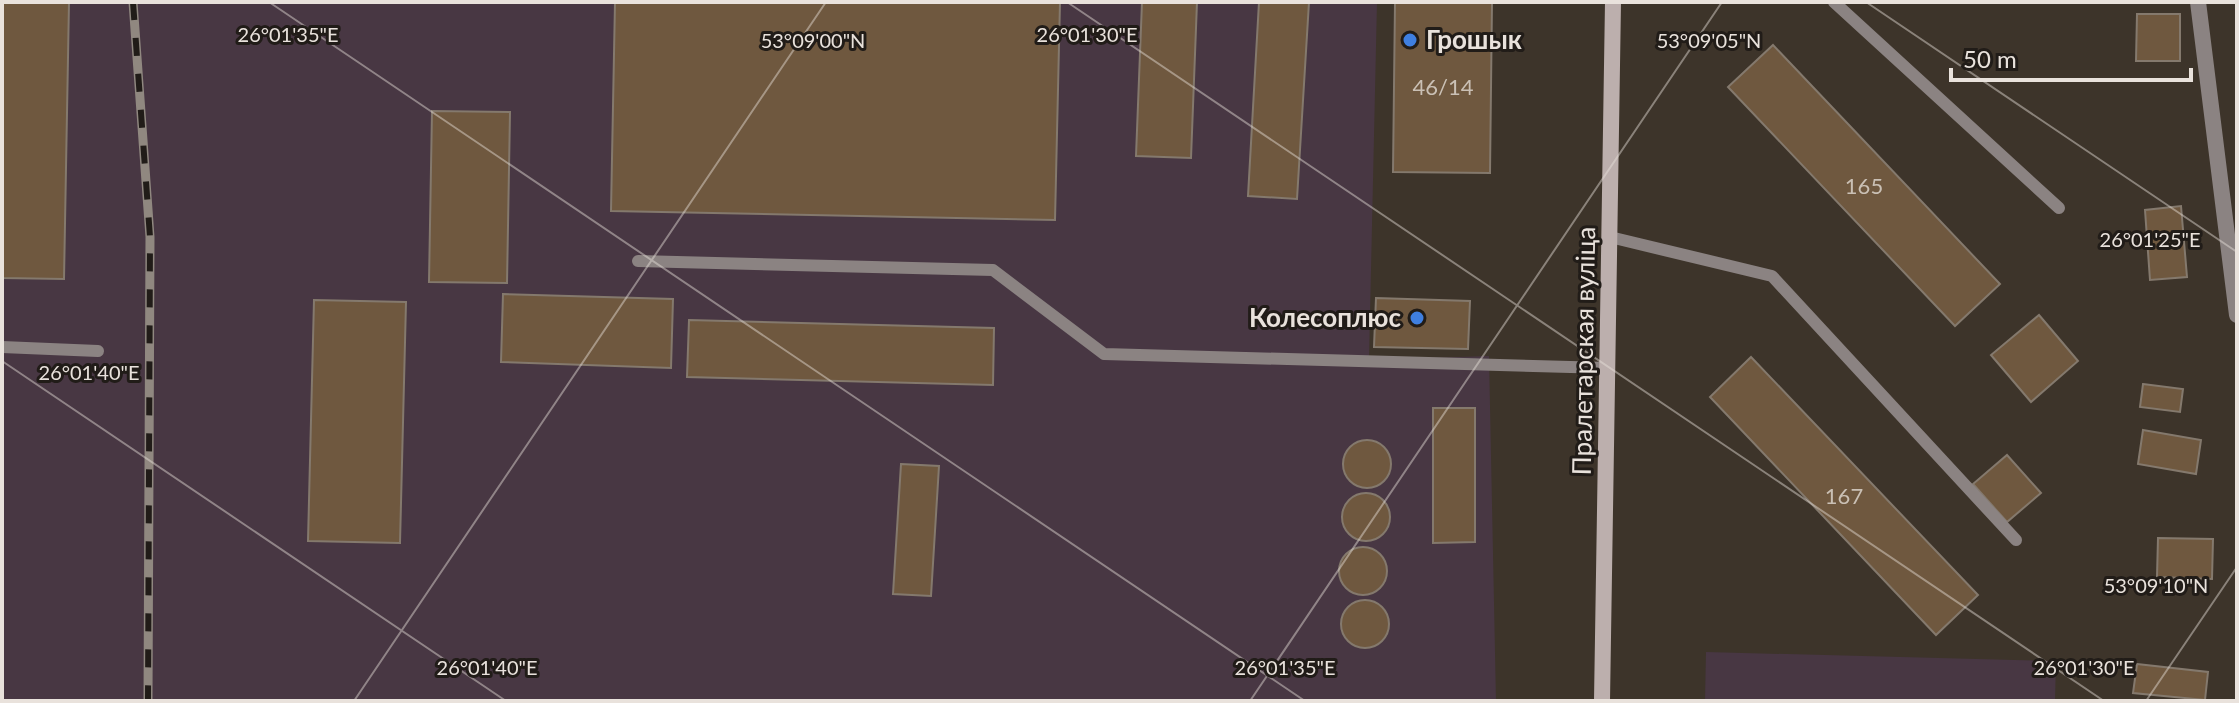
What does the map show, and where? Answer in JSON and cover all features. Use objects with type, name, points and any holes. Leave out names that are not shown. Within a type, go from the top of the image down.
[{"type":"main road","name":"Пралетарская вуліца","points":[[1602,701],[1613,2]]},
{"type":"street","points":[[2198,2],[2237,309]]},
{"type":"lane","points":[[1834,2],[2059,208]]},
{"type":"lane","points":[[1610,237],[1772,276],[2016,540]]},
{"type":"lane","points":[[638,261],[993,270],[1104,354],[1608,368]]},
{"type":"lane","points":[[2,347],[98,351]]},
{"type":"shaded area","points":[[2,2],[1377,2],[1369,360],[1489,356],[1496,701],[2,701]]},
{"type":"shaded area","points":[[1706,652],[2056,661],[2055,701],[1705,701]]},
{"type":"building","points":[[2,2],[69,2],[64,279],[2,278]]},
{"type":"building","points":[[615,2],[1060,2],[1055,220],[611,211]]},
{"type":"building","points":[[1142,2],[1197,2],[1191,158],[1136,156]]},
{"type":"building","points":[[1259,2],[1309,2],[1297,199],[1248,196]]},
{"type":"building","points":[[1395,2],[1492,2],[1490,173],[1393,172]]},
{"type":"building","points":[[2137,14],[2180,14],[2180,61],[2136,61]]},
{"type":"building","points":[[1773,45],[2000,284],[1955,326],[1728,87]]},
{"type":"building","points":[[432,111],[510,112],[507,283],[429,282]]},
{"type":"building","points":[[2181,206],[2187,277],[2150,280],[2145,210]]},
{"type":"building","points":[[503,294],[673,299],[671,368],[501,362]]},
{"type":"building","points":[[1376,298],[1470,301],[1468,349],[1374,347]]},
{"type":"building","points":[[314,300],[406,302],[400,543],[308,541]]},
{"type":"building","points":[[2039,315],[2078,361],[2031,402],[1991,355]]},
{"type":"building","points":[[689,320],[994,328],[993,385],[687,377]]},
{"type":"building","points":[[1751,357],[1978,595],[1936,635],[1710,397]]},
{"type":"building","points":[[2143,384],[2183,389],[2180,412],[2140,407]]},
{"type":"building","points":[[1433,408],[1475,408],[1475,542],[1433,543]]},
{"type":"building","points":[[2143,430],[2201,440],[2196,474],[2138,464]]},
{"type":"building","points":[[1367,440],[1384,447],[1391,464],[1384,481],[1367,488],[1350,481],[1343,464],[1350,447]]},
{"type":"building","points":[[2007,455],[2041,493],[2007,522],[1973,484]]},
{"type":"building","points":[[901,464],[939,466],[931,596],[893,594]]},
{"type":"building","points":[[1366,493],[1383,500],[1390,517],[1383,534],[1366,541],[1349,534],[1342,517],[1349,500]]},
{"type":"building","points":[[2158,538],[2213,539],[2212,579],[2157,577]]},
{"type":"building","points":[[1363,547],[1380,554],[1387,571],[1380,588],[1363,595],[1346,588],[1339,571],[1346,554]]},
{"type":"building","points":[[1365,600],[1382,607],[1389,624],[1382,641],[1365,648],[1348,641],[1341,624],[1348,607]]},
{"type":"building","points":[[2137,664],[2208,672],[2205,700],[2133,693]]},
{"type":"railway","points":[[133,2],[150,237],[148,701]]},
{"type":"place","name":"Грошык","points":[[1410,40]]},
{"type":"place","name":"Колесоплюс","points":[[1417,318]]}]
